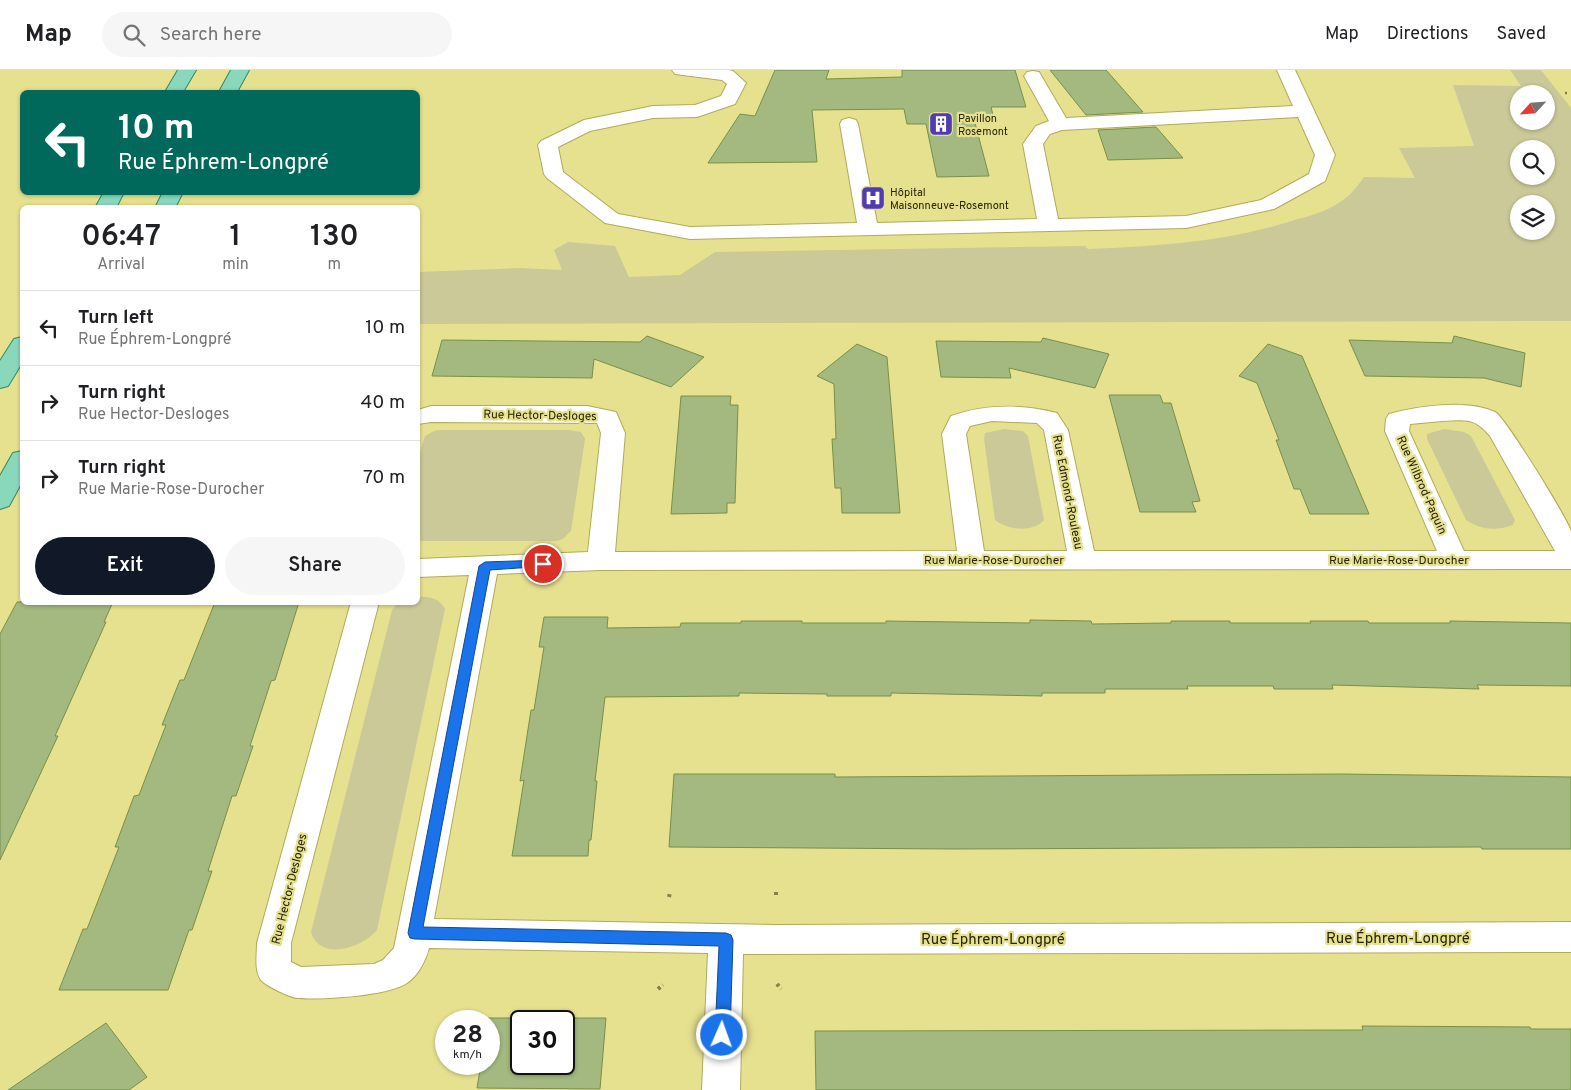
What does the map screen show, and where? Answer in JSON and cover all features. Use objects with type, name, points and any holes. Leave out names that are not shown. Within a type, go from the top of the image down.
[{"type":"main road","points":[[175,90],[187,70]]},
{"type":"main road","points":[[229,90],[240,70]]},
{"type":"main road","points":[[0,381],[20,347]]},
{"type":"main road","points":[[0,500],[20,463]]},
{"type":"street","points":[[677,87],[653,112],[584,126],[548,145],[554,174],[612,219],[690,232],[1186,222],[1267,205],[1318,177],[1325,154],[1286,70]]},
{"type":"street","points":[[1033,76],[1060,124]]},
{"type":"street","points":[[1049,225],[1033,144],[1042,130],[1060,124],[1305,111]]},
{"type":"street","points":[[849,124],[868,229]]},
{"type":"street","name":"Rue Hector-Desloges","points":[[420,417],[431,414],[587,414],[607,417],[613,433],[601,561]]},
{"type":"street","name":"Rue Edmond-Rouleau","points":[[972,560],[954,434],[960,421],[975,415],[1030,414],[1048,418],[1056,430],[1082,560]]},
{"type":"street","name":"Rue Wilbrod-Paquin","points":[[1455,560],[1398,431],[1398,419],[1414,415],[1462,414],[1487,419],[1500,432],[1571,555]]},
{"type":"street","name":"Rue Marie-Rose-Durocher","points":[[420,568],[601,561],[1571,560]]},
{"type":"street","name":"Rue Hector-Desloges","points":[[364,605],[274,943],[274,970],[297,983],[374,979],[395,972],[410,956],[485,566]]},
{"type":"street","name":"Rue Éphrem-Longpré","points":[[415,933],[726,940],[1571,937]]},
{"type":"street","points":[[720,1090],[726,940]]},
{"type":"path","points":[[669,897],[670,892]]},
{"type":"path","points":[[776,892],[776,898]]},
{"type":"path","points":[[777,984],[781,989]]},
{"type":"path","points":[[658,989],[663,986]]},
{"type":"shaded area","points":[[1510,70],[1541,70],[1553,85],[1520,85]]},
{"type":"shaded area","points":[[1453,85],[1510,86],[1510,130],[1555,130],[1555,88],[1571,108],[1571,321],[420,324],[420,272],[520,268],[562,270],[554,250],[568,242],[615,246],[629,277],[680,275],[715,252],[1085,246],[1088,249],[1192,242],[1244,233],[1315,214],[1341,202],[1364,177],[1415,178],[1399,148],[1474,146]]},
{"type":"shaded area","points":[[1004,429],[1023,431],[1028,436],[1044,520],[1033,527],[1013,528],[995,520],[984,439],[985,433]]},
{"type":"shaded area","points":[[1444,429],[1464,432],[1471,436],[1515,520],[1513,525],[1501,528],[1483,528],[1466,520],[1427,439],[1427,434]]},
{"type":"shaded area","points":[[569,430],[581,432],[585,439],[571,531],[563,539],[557,541],[420,541],[420,452],[425,436],[434,431]]},
{"type":"shaded area","points":[[420,596],[437,600],[445,609],[377,930],[362,942],[342,949],[332,949],[323,947],[316,941],[311,932],[392,610],[396,605],[420,605]]},
{"type":"building","points":[[775,70],[829,70],[826,79],[902,77],[902,70],[1015,70],[1026,107],[991,107],[995,123],[975,123],[989,176],[937,177],[926,124],[907,124],[904,109],[812,110],[817,162],[708,163],[740,114],[755,116]]},
{"type":"building","points":[[1050,70],[1106,70],[1143,112],[1086,115]]},
{"type":"building","points":[[1156,127],[1183,158],[1108,160],[1098,130]]},
{"type":"building","points":[[647,336],[704,357],[671,387],[594,359],[592,378],[432,376],[442,340],[640,342]]},
{"type":"building","points":[[1454,336],[1525,353],[1521,387],[1484,378],[1365,376],[1349,340],[1452,343]]},
{"type":"building","points":[[1043,338],[1109,354],[1095,388],[1009,368],[1011,378],[941,377],[936,341],[1041,342]]},
{"type":"building","points":[[857,344],[887,357],[900,513],[842,513],[841,488],[835,488],[832,439],[836,439],[834,384],[817,376]]},
{"type":"building","points":[[1268,344],[1302,356],[1369,514],[1310,514],[1300,489],[1294,489],[1276,440],[1279,440],[1257,383],[1239,376]]},
{"type":"building","points":[[1109,395],[1160,395],[1163,403],[1171,403],[1200,501],[1192,502],[1196,512],[1140,512]]},
{"type":"building","points":[[681,396],[731,396],[730,405],[738,405],[735,503],[727,503],[727,513],[671,514]]},
{"type":"building","points":[[17,602],[20,602],[20,605],[112,605],[104,622],[106,622],[55,736],[58,736],[0,860],[0,634]]},
{"type":"building","points":[[214,605],[298,605],[275,680],[271,681],[250,746],[253,746],[236,796],[232,796],[208,871],[212,871],[192,930],[189,930],[168,990],[59,990],[83,929],[87,929],[119,847],[115,847],[134,796],[139,795],[166,725],[162,725],[180,680],[184,680]]},
{"type":"building","points":[[544,617],[608,617],[607,628],[680,627],[681,623],[741,623],[741,621],[802,621],[802,623],[886,623],[886,621],[1030,623],[1030,620],[1091,621],[1092,624],[1171,623],[1171,621],[1230,621],[1230,623],[1368,621],[1369,623],[1450,623],[1450,621],[1571,623],[1571,686],[1477,685],[1479,689],[1332,685],[1333,689],[1274,689],[1273,686],[1187,686],[1188,689],[1105,689],[1105,693],[1042,693],[1042,696],[891,693],[891,696],[827,696],[827,694],[739,693],[739,696],[605,697],[588,856],[512,856],[524,780],[520,781],[531,710],[534,710],[544,647],[539,647]]},
{"type":"building","points":[[674,774],[835,774],[835,777],[1341,774],[1571,777],[1571,849],[1482,849],[1481,847],[953,849],[669,847]]},
{"type":"building","points":[[500,1018],[510,1018],[510,1075],[575,1075],[575,1018],[606,1018],[600,1089],[477,1088],[479,1075],[500,1075]]},
{"type":"building","points":[[106,1023],[147,1077],[129,1090],[8,1090]]},
{"type":"building","points":[[1362,1026],[1571,1029],[1571,1090],[816,1090],[815,1031],[1363,1030]]},
{"type":"place","name":"Pavillon Rosemont","points":[[941,124]]},
{"type":"place","name":"Hôpital Maisonneuve-Rosemont","points":[[873,198]]},
{"type":"route","points":[[543,564],[485,566],[415,933],[726,940],[722,1035]]}]
